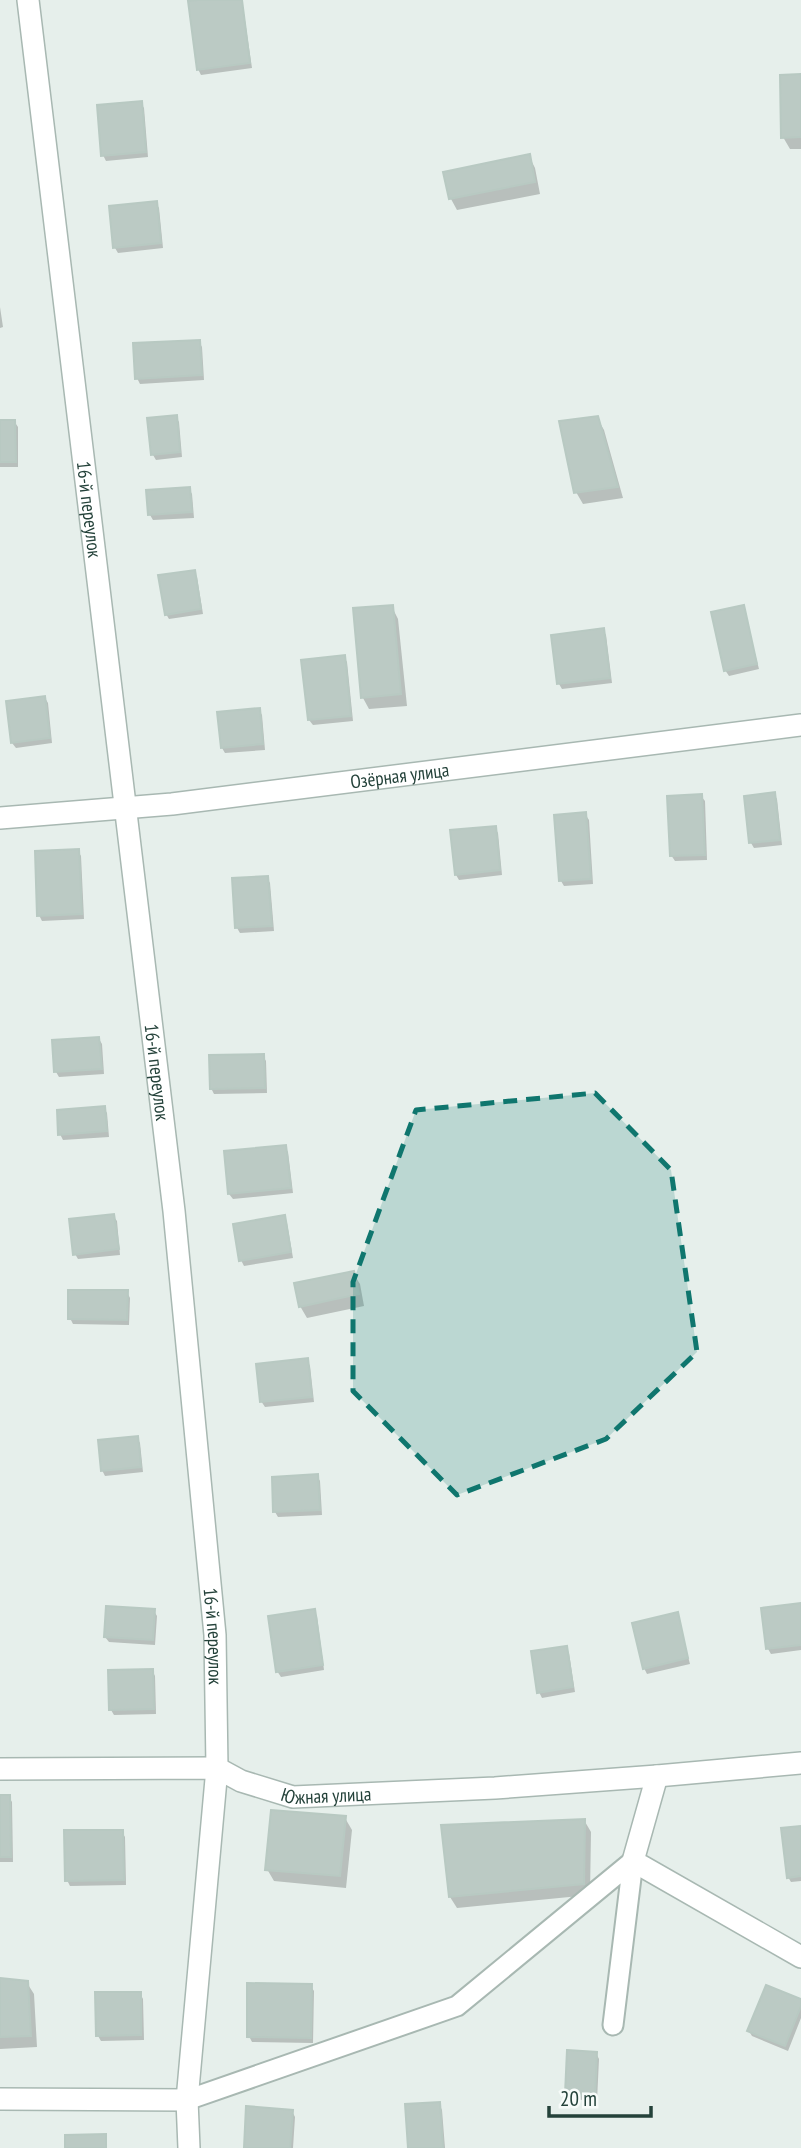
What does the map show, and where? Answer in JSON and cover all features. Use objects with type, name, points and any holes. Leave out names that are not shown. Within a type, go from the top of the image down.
[{"type":"street","name":"16-й переулок","points":[[28,0],[174,1211],[215,1635],[217,1768],[187,2100],[188,2148]]},
{"type":"street","name":"Озёрная улица","points":[[0,818],[125,808],[801,725]]},
{"type":"street","name":"Южная улица","points":[[0,1769],[217,1768],[241,1782],[293,1797],[495,1788],[801,1763]]},
{"type":"street","points":[[657,1776],[633,1861],[801,1957]]},
{"type":"street","points":[[0,2099],[187,2100]]},
{"type":"lane","points":[[187,2100],[457,2006],[633,1861]]},
{"type":"lane","points":[[613,2025],[633,1861]]},
{"type":"highlighted area","points":[[595,1093],[671,1170],[697,1352],[606,1439],[457,1495],[353,1391],[353,1282],[416,1110]]},
{"type":"building","points":[[242,0],[250,63],[197,70],[188,1]]},
{"type":"building","points":[[801,74],[801,137],[781,138],[780,75]]},
{"type":"building","points":[[142,101],[146,152],[101,156],[97,105]]},
{"type":"building","points":[[530,154],[535,182],[449,199],[443,172]]},
{"type":"building","points":[[157,201],[161,243],[113,248],[109,206]]},
{"type":"building","points":[[200,340],[202,375],[135,379],[133,343]]},
{"type":"building","points":[[177,415],[180,452],[151,455],[147,418]]},
{"type":"building","points":[[598,416],[618,487],[574,493],[559,421]]},
{"type":"building","points":[[0,420],[15,420],[16,462],[0,462]]},
{"type":"building","points":[[190,487],[192,512],[148,515],[146,490]]},
{"type":"building","points":[[195,570],[201,609],[165,615],[158,575]]},
{"type":"building","points":[[393,605],[401,694],[361,698],[353,608]]},
{"type":"building","points":[[744,605],[757,664],[724,671],[711,612]]},
{"type":"building","points":[[604,628],[610,678],[557,684],[551,635]]},
{"type":"building","points":[[345,655],[351,716],[308,720],[301,660]]},
{"type":"building","points":[[45,696],[50,738],[11,743],[6,701]]},
{"type":"building","points":[[260,708],[263,744],[221,748],[217,712]]},
{"type":"building","points":[[775,792],[780,840],[749,843],[744,796]]},
{"type":"building","points":[[702,794],[705,855],[670,856],[667,796]]},
{"type":"building","points":[[586,812],[591,879],[559,881],[554,815]]},
{"type":"building","points":[[496,826],[500,870],[455,875],[450,830]]},
{"type":"building","points":[[79,849],[82,914],[37,916],[35,851]]},
{"type":"building","points":[[268,876],[272,926],[235,928],[232,878]]},
{"type":"building","points":[[99,1037],[102,1069],[54,1072],[52,1040]]},
{"type":"building","points":[[264,1054],[265,1088],[210,1089],[209,1055]]},
{"type":"building","points":[[105,1106],[107,1131],[58,1135],[57,1110]]},
{"type":"building","points":[[286,1145],[291,1188],[228,1194],[224,1151]]},
{"type":"building","points":[[114,1214],[119,1249],[73,1255],[69,1219]]},
{"type":"building","points":[[285,1215],[291,1252],[239,1261],[233,1224]]},
{"type":"building","points":[[354,1271],[359,1294],[299,1307],[294,1283]]},
{"type":"building","points":[[68,1290],[128,1290],[127,1320],[68,1319]]},
{"type":"building","points":[[308,1358],[312,1397],[260,1402],[256,1364]]},
{"type":"building","points":[[138,1436],[141,1467],[101,1471],[98,1440]]},
{"type":"building","points":[[318,1474],[320,1510],[273,1512],[272,1477]]},
{"type":"building","points":[[801,1603],[801,1645],[766,1649],[761,1608]]},
{"type":"building","points":[[106,1606],[155,1609],[153,1640],[104,1637]]},
{"type":"building","points":[[315,1609],[323,1665],[276,1672],[268,1616]]},
{"type":"building","points":[[678,1612],[688,1658],[643,1669],[632,1623]]},
{"type":"building","points":[[567,1646],[573,1687],[537,1693],[531,1651]]},
{"type":"building","points":[[153,1669],[154,1709],[109,1710],[108,1670]]},
{"type":"building","points":[[0,1795],[10,1795],[11,1857],[0,1857]]},
{"type":"building","points":[[271,1810],[346,1816],[340,1876],[265,1870]]},
{"type":"building","points":[[585,1819],[584,1884],[449,1897],[441,1825]]},
{"type":"building","points":[[801,1826],[801,1876],[787,1878],[781,1828]]},
{"type":"building","points":[[64,1830],[123,1830],[124,1880],[65,1881]]},
{"type":"building","points":[[0,1978],[28,1981],[31,2036],[0,2037]]},
{"type":"building","points":[[247,1983],[312,1984],[311,2038],[247,2037]]},
{"type":"building","points":[[766,1985],[801,1999],[801,2006],[785,2046],[747,2031]]},
{"type":"building","points":[[95,1992],[141,1992],[141,2035],[96,2036]]},
{"type":"building","points":[[567,2050],[597,2052],[595,2096],[565,2094]]},
{"type":"building","points":[[440,2102],[443,2148],[408,2148],[405,2104]]},
{"type":"building","points":[[246,2106],[293,2110],[290,2148],[244,2148]]},
{"type":"building","points":[[106,2134],[106,2148],[65,2148],[65,2135]]}]
